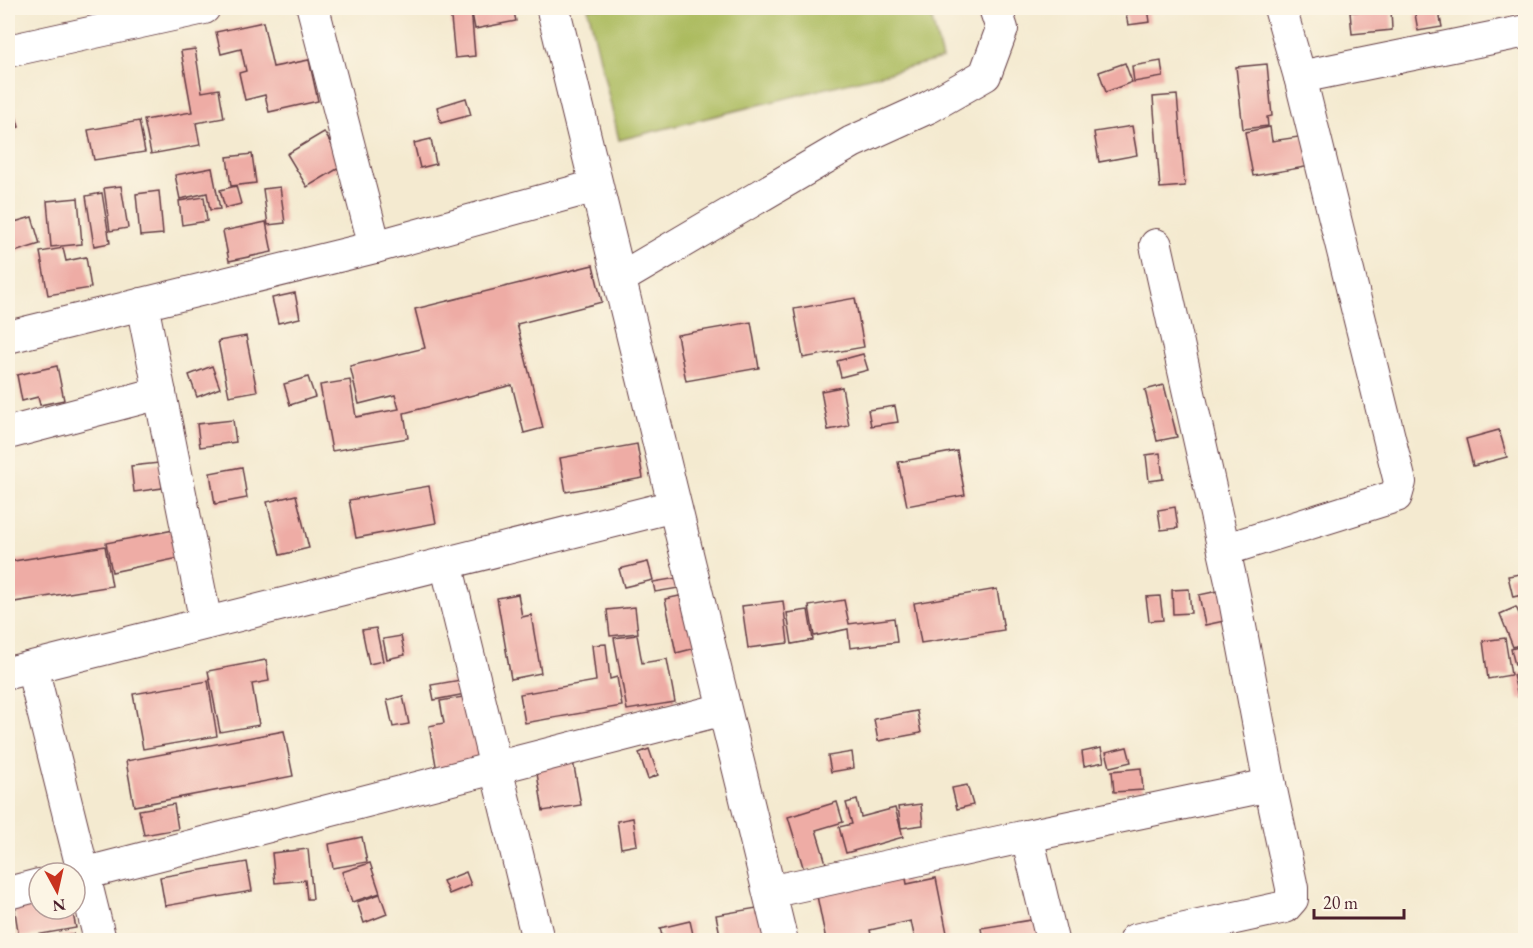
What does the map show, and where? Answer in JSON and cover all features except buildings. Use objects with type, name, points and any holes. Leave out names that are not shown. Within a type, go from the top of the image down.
[{"type":"street","points":[[8,51],[204,8]]},
{"type":"street","points":[[313,8],[375,247]]},
{"type":"street","points":[[553,8],[781,940]]},
{"type":"street","points":[[619,279],[852,142],[929,107],[985,75],[1002,29],[995,8]]},
{"type":"street","points":[[1224,549],[1396,496],[1400,482],[1300,77],[1280,8]]},
{"type":"street","points":[[1300,77],[1526,31]]},
{"type":"street","points":[[8,336],[375,247],[596,186]]},
{"type":"street","points":[[1135,940],[1285,907],[1292,899],[1292,888],[1224,549],[1156,245]]},
{"type":"street","points":[[142,304],[206,623]]},
{"type":"street","points":[[8,433],[160,393]]},
{"type":"street","points":[[75,861],[20,670],[674,506]]},
{"type":"street","points":[[446,563],[538,940]]},
{"type":"street","points":[[87,873],[724,709]]},
{"type":"street","points":[[769,892],[1270,785]]},
{"type":"street","points":[[1027,836],[1052,940]]},
{"type":"street","points":[[8,893],[27,888]]},
{"type":"street","points":[[87,900],[100,940]]},
{"type":"green space","points":[[588,8],[929,8],[942,59],[619,140]]}]
